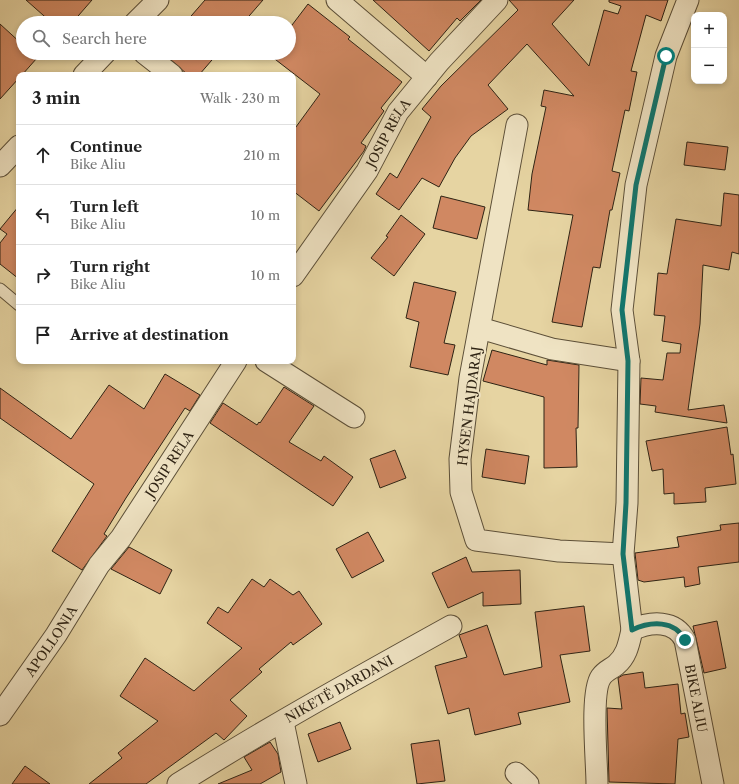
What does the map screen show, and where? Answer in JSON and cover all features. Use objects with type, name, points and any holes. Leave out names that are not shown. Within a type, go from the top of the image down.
[{"type":"street","points":[[142,16],[158,0]]},
{"type":"street","points":[[337,0],[427,77]]},
{"type":"street","name":"JOSIP RELA","points":[[296,272],[367,171],[398,112],[427,77],[497,0]]},
{"type":"street","points":[[598,784],[595,718],[598,683],[606,671],[617,664],[625,656],[632,630],[623,554],[626,503],[628,361],[622,310],[636,185],[666,56],[688,0]]},
{"type":"street","points":[[87,72],[98,60]]},
{"type":"street","points":[[153,60],[168,72]]},
{"type":"street","name":"HYSEN HAJDARAJ","points":[[517,125],[470,378],[460,459],[461,492],[476,540],[559,551],[623,554]]},
{"type":"street","points":[[480,328],[552,349],[628,361]]},
{"type":"street","name":"JOSIP RELA","points":[[99,564],[121,538],[234,364]]},
{"type":"street","points":[[271,364],[354,417]]},
{"type":"street","name":"APOLLONIA","points":[[2,710],[56,635],[99,564]]},
{"type":"street","name":"BIKE ALIU","points":[[632,630],[639,626],[665,624],[680,631],[683,635],[713,784]]},
{"type":"street","name":"NIKETË DARDANI","points":[[296,784],[283,722],[451,626]]},
{"type":"street","points":[[178,784],[263,731],[283,722]]},
{"type":"lane","points":[[0,289],[16,302]]},
{"type":"building","points":[[26,0],[92,0],[78,16],[44,16]]},
{"type":"building","points":[[205,0],[263,0],[249,16],[191,16]]},
{"type":"building","points":[[373,0],[481,0],[460,21],[457,18],[429,51]]},
{"type":"building","points":[[509,0],[574,0],[552,24],[589,66],[604,10],[618,14],[621,6],[609,2],[609,0],[668,0],[661,21],[646,15],[631,71],[637,72],[629,111],[625,110],[612,171],[620,173],[612,210],[610,210],[600,268],[593,267],[582,327],[552,322],[573,215],[528,210],[532,174],[546,107],[541,106],[544,90],[574,96],[527,44],[488,85],[508,109],[471,136],[455,158],[439,187],[422,178],[399,210],[376,194],[390,173],[397,178],[431,117],[422,109],[441,86],[518,10]]},
{"type":"building","points":[[308,4],[350,37],[348,39],[402,82],[381,108],[384,111],[361,143],[366,146],[364,151],[319,211],[296,193],[296,127],[320,94],[296,75],[296,72],[292,72],[276,60],[296,60],[296,20]]},
{"type":"building","points":[[0,24],[16,39],[16,60],[35,60],[25,72],[16,72],[16,81],[0,99]]},
{"type":"building","points":[[171,60],[212,60],[202,72],[185,72]]},
{"type":"building","points":[[687,142],[728,147],[725,170],[684,165]]},
{"type":"building","points":[[724,193],[739,195],[739,254],[732,252],[729,270],[703,265],[700,324],[688,410],[724,405],[727,423],[655,412],[656,406],[640,404],[641,378],[663,380],[667,353],[680,353],[681,344],[662,341],[665,316],[654,315],[658,273],[667,274],[676,219],[721,226]]},
{"type":"building","points":[[441,196],[485,207],[477,239],[433,228]]},
{"type":"building","points":[[16,210],[16,277],[0,264],[0,243],[7,234],[0,229]]},
{"type":"building","points":[[401,215],[425,234],[394,276],[371,258],[388,237],[386,236]]},
{"type":"building","points":[[414,282],[456,292],[444,343],[455,345],[448,375],[410,367],[419,322],[406,318]]},
{"type":"building","points":[[492,350],[547,365],[547,360],[579,365],[578,428],[576,428],[577,467],[544,468],[544,397],[483,381]]},
{"type":"building","points":[[165,374],[200,395],[190,411],[185,408],[104,534],[107,536],[82,570],[52,551],[94,484],[0,418],[0,388],[71,439],[109,385],[144,409]]},
{"type":"building","points":[[284,387],[314,406],[289,442],[321,461],[324,456],[353,477],[333,506],[210,423],[223,403],[257,425],[259,422],[260,423]]},
{"type":"building","points":[[727,427],[731,455],[733,454],[736,484],[705,488],[706,502],[674,504],[674,493],[664,494],[663,469],[652,471],[646,441]]},
{"type":"building","points":[[486,449],[529,456],[525,484],[482,477]]},
{"type":"building","points":[[395,450],[406,478],[380,488],[370,459]]},
{"type":"building","points":[[739,523],[739,562],[698,567],[700,584],[685,587],[684,577],[644,582],[638,580],[635,553],[679,547],[677,537],[721,530],[720,525]]},
{"type":"building","points":[[368,532],[384,561],[352,578],[336,549]]},
{"type":"building","points":[[129,547],[172,570],[160,594],[111,569]]},
{"type":"building","points":[[466,557],[472,572],[520,570],[521,604],[483,606],[483,592],[448,608],[432,573]]},
{"type":"building","points":[[252,579],[264,587],[270,579],[293,595],[299,591],[322,624],[293,645],[291,642],[259,669],[262,672],[230,700],[247,716],[224,740],[216,733],[146,784],[89,784],[122,758],[118,753],[158,721],[120,696],[145,658],[194,691],[242,648],[207,623],[218,607],[228,613]]},
{"type":"building","points":[[584,606],[590,651],[560,655],[570,702],[518,713],[521,724],[475,735],[469,708],[448,714],[435,666],[467,657],[459,635],[487,625],[504,675],[542,667],[535,612]]},
{"type":"building","points":[[717,621],[726,668],[704,673],[693,626]]},
{"type":"building","points":[[643,672],[645,688],[678,684],[681,714],[685,713],[689,737],[678,739],[675,784],[609,782],[607,708],[622,709],[618,678],[623,675]]},
{"type":"building","points":[[340,722],[351,749],[318,762],[308,734]]},
{"type":"building","points":[[439,740],[445,781],[417,784],[411,744]]},
{"type":"building","points":[[270,742],[278,754],[281,772],[260,784],[218,784],[252,770],[244,757]]},
{"type":"building","points":[[25,766],[50,784],[12,784]]},
{"type":"route","points":[[666,56],[636,185],[622,310],[628,361],[628,437],[623,554],[628,586],[632,630],[639,626],[665,624],[680,631],[685,640]]}]
